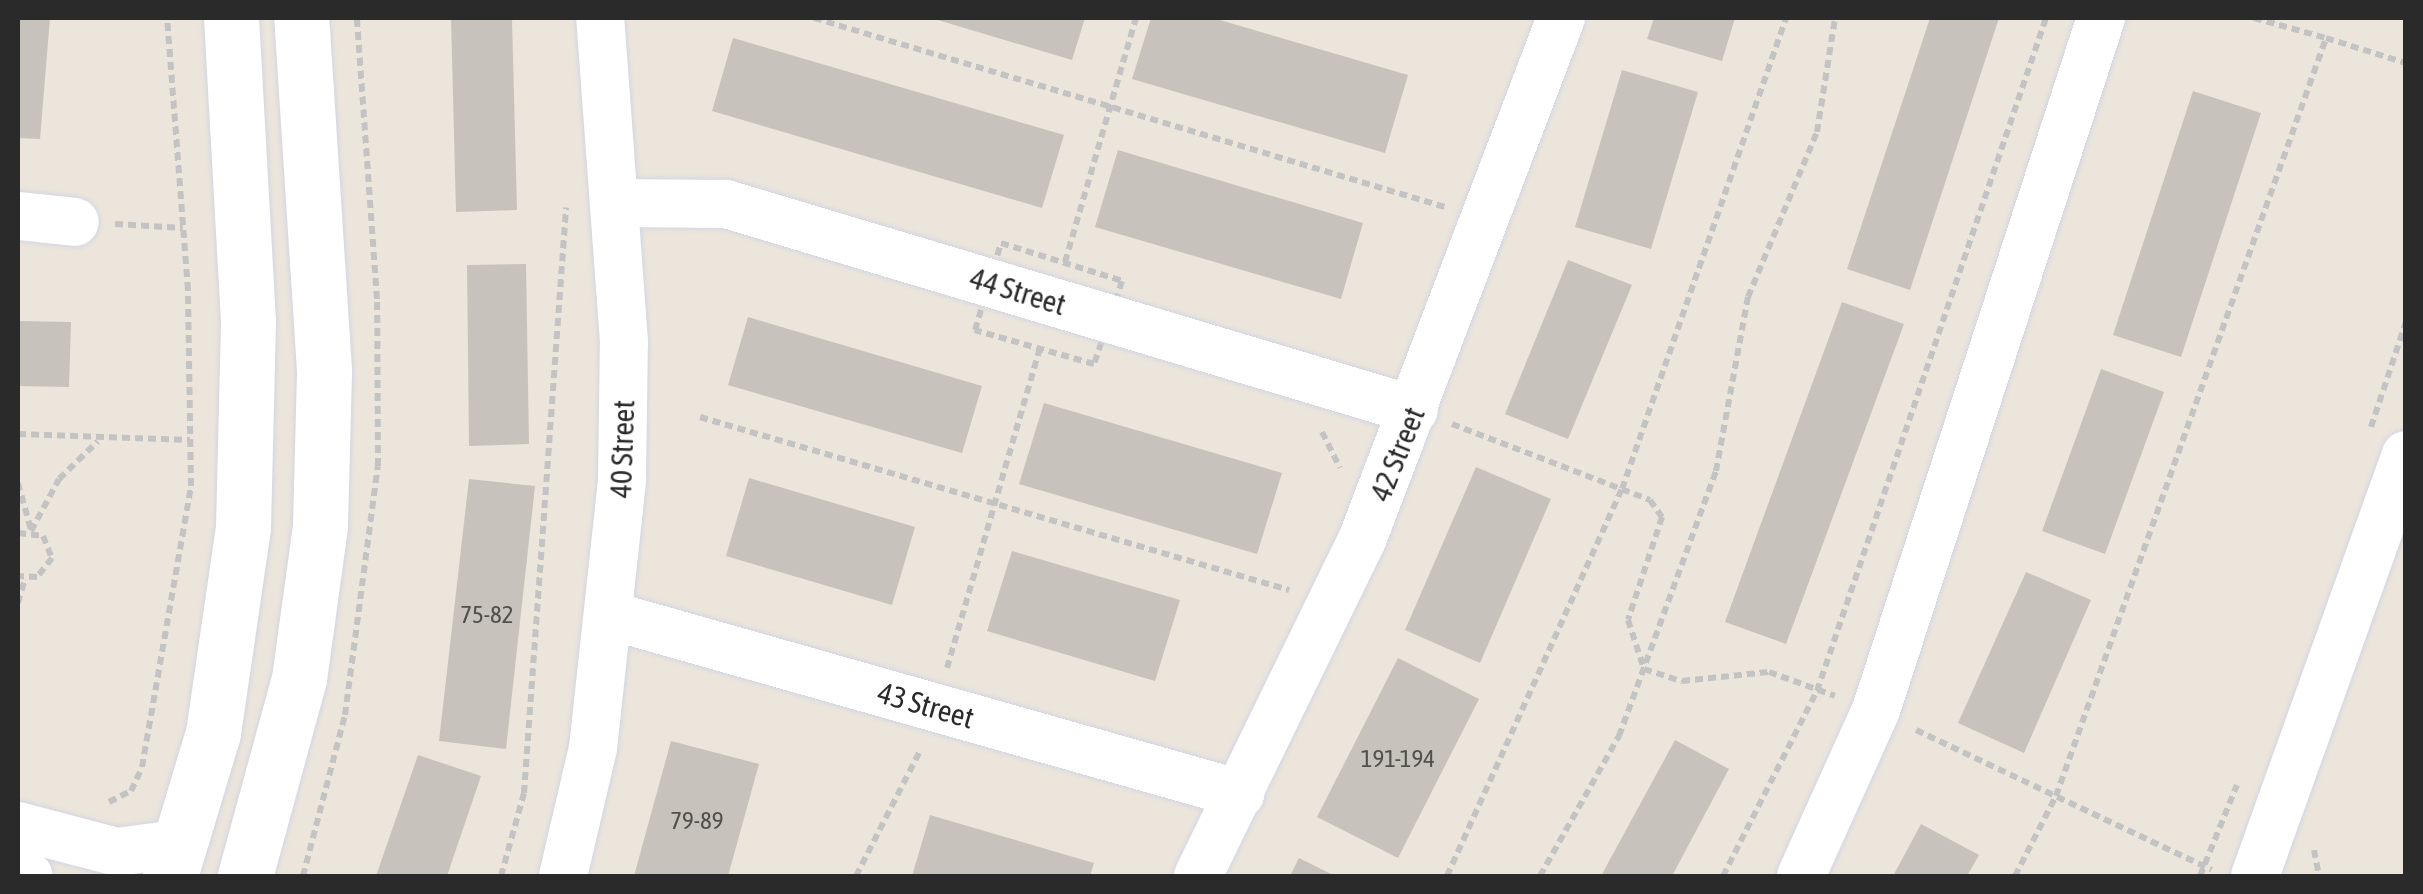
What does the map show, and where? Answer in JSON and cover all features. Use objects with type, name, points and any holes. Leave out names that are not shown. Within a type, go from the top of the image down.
[{"type":"street","points":[[18,826],[117,852],[177,860],[213,732],[243,528],[248,320],[231,18]]},
{"type":"street","points":[[245,876],[299,680],[320,526],[324,370],[301,18]]},
{"type":"street","name":"40 Street","points":[[562,876],[612,616],[624,342],[617,203],[600,18]]},
{"type":"street","points":[[1801,876],[1876,710],[2101,18]]},
{"type":"street","name":"42 Street","points":[[1198,876],[1240,794],[1414,410],[1475,260],[1550,20]]},
{"type":"street","name":"44 Street","points":[[617,203],[744,209],[1414,410]]},
{"type":"street","points":[[18,216],[75,222]]},
{"type":"street","points":[[2255,876],[2406,456]]},
{"type":"street","name":"43 Street","points":[[612,616],[936,728],[1240,794]]},
{"type":"street","points":[[18,873],[29,876]]},
{"type":"path","points":[[90,803],[117,802],[142,767],[175,606],[190,440],[184,228],[167,18]]},
{"type":"path","points":[[814,18],[1445,207],[1435,244],[1475,260]]},
{"type":"path","points":[[1065,264],[1136,18]]},
{"type":"path","points":[[1448,876],[1622,489],[1786,18]]},
{"type":"path","points":[[1540,876],[1618,736],[1716,471],[1748,297],[1816,132],[1835,18]]},
{"type":"path","points":[[1723,876],[1817,690],[2046,18]]},
{"type":"path","points":[[2254,18],[2406,62]]},
{"type":"path","points":[[2014,876],[2056,796],[2326,38]]},
{"type":"path","points":[[501,876],[524,792],[565,192]]},
{"type":"path","points":[[75,222],[184,228]]},
{"type":"path","points":[[856,876],[885,832],[909,760],[936,728],[1040,348]]},
{"type":"path","points":[[1414,410],[1650,500],[1662,517],[1631,591],[1628,620],[1644,669]]},
{"type":"path","points":[[700,417],[1294,591],[1300,575]]},
{"type":"path","points":[[1316,428],[1334,444],[1339,478]]},
{"type":"path","points":[[18,434],[99,440],[190,440]]},
{"type":"path","points":[[31,531],[59,479],[99,440]]},
{"type":"path","points":[[18,482],[31,531],[52,558],[21,577],[18,603]]},
{"type":"path","points":[[18,533],[31,531]]},
{"type":"path","points":[[1644,669],[1682,681],[1770,672],[1876,710],[2226,876]]},
{"type":"building","points":[[18,18],[50,18],[40,139],[18,138]]},
{"type":"building","points":[[451,18],[512,18],[517,210],[456,212]]},
{"type":"building","points":[[931,18],[1085,18],[1072,60]]},
{"type":"building","points":[[1151,18],[1213,18],[1408,75],[1385,153],[1132,79]]},
{"type":"building","points":[[1654,18],[1735,18],[1722,61],[1647,39]]},
{"type":"building","points":[[1930,18],[1999,18],[1910,290],[1847,269]]},
{"type":"building","points":[[733,38],[1064,135],[1042,208],[712,111]]},
{"type":"building","points":[[1622,70],[1698,92],[1651,249],[1575,227]]},
{"type":"building","points":[[2193,91],[2261,113],[2181,357],[2113,335]]},
{"type":"building","points":[[1118,150],[1363,223],[1341,299],[1095,227]]},
{"type":"building","points":[[1568,260],[1632,285],[1568,439],[1505,414]]},
{"type":"building","points":[[526,264],[529,444],[469,446],[467,265]]},
{"type":"building","points":[[1842,302],[1904,324],[1786,644],[1725,622]]},
{"type":"building","points":[[748,317],[982,386],[962,453],[728,385]]},
{"type":"building","points":[[18,321],[71,322],[69,387],[18,386]]},
{"type":"building","points":[[2101,369],[2164,392],[2105,554],[2042,531]]},
{"type":"building","points":[[1044,403],[1282,473],[1257,554],[1019,484]]},
{"type":"building","points":[[1476,467],[1551,499],[1480,663],[1405,630]]},
{"type":"building","points":[[749,478],[915,527],[892,605],[726,556]]},
{"type":"building","points":[[469,479],[535,486],[506,749],[439,741]]},
{"type":"building","points":[[1012,551],[1180,600],[1155,681],[987,631]]},
{"type":"building","points":[[2026,572],[2091,600],[2024,753],[1958,723]]},
{"type":"building","points":[[1398,658],[1479,699],[1398,858],[1317,817]]},
{"type":"building","points":[[1675,740],[1729,769],[1672,876],[1601,876]]},
{"type":"building","points":[[671,741],[759,764],[728,876],[634,876]]},
{"type":"building","points":[[418,755],[481,776],[447,876],[376,876]]},
{"type":"building","points":[[930,815],[1094,863],[1090,876],[912,876]]},
{"type":"building","points":[[1921,824],[1979,855],[1967,876],[1893,876]]},
{"type":"building","points":[[1299,858],[1335,876],[1290,876]]}]
